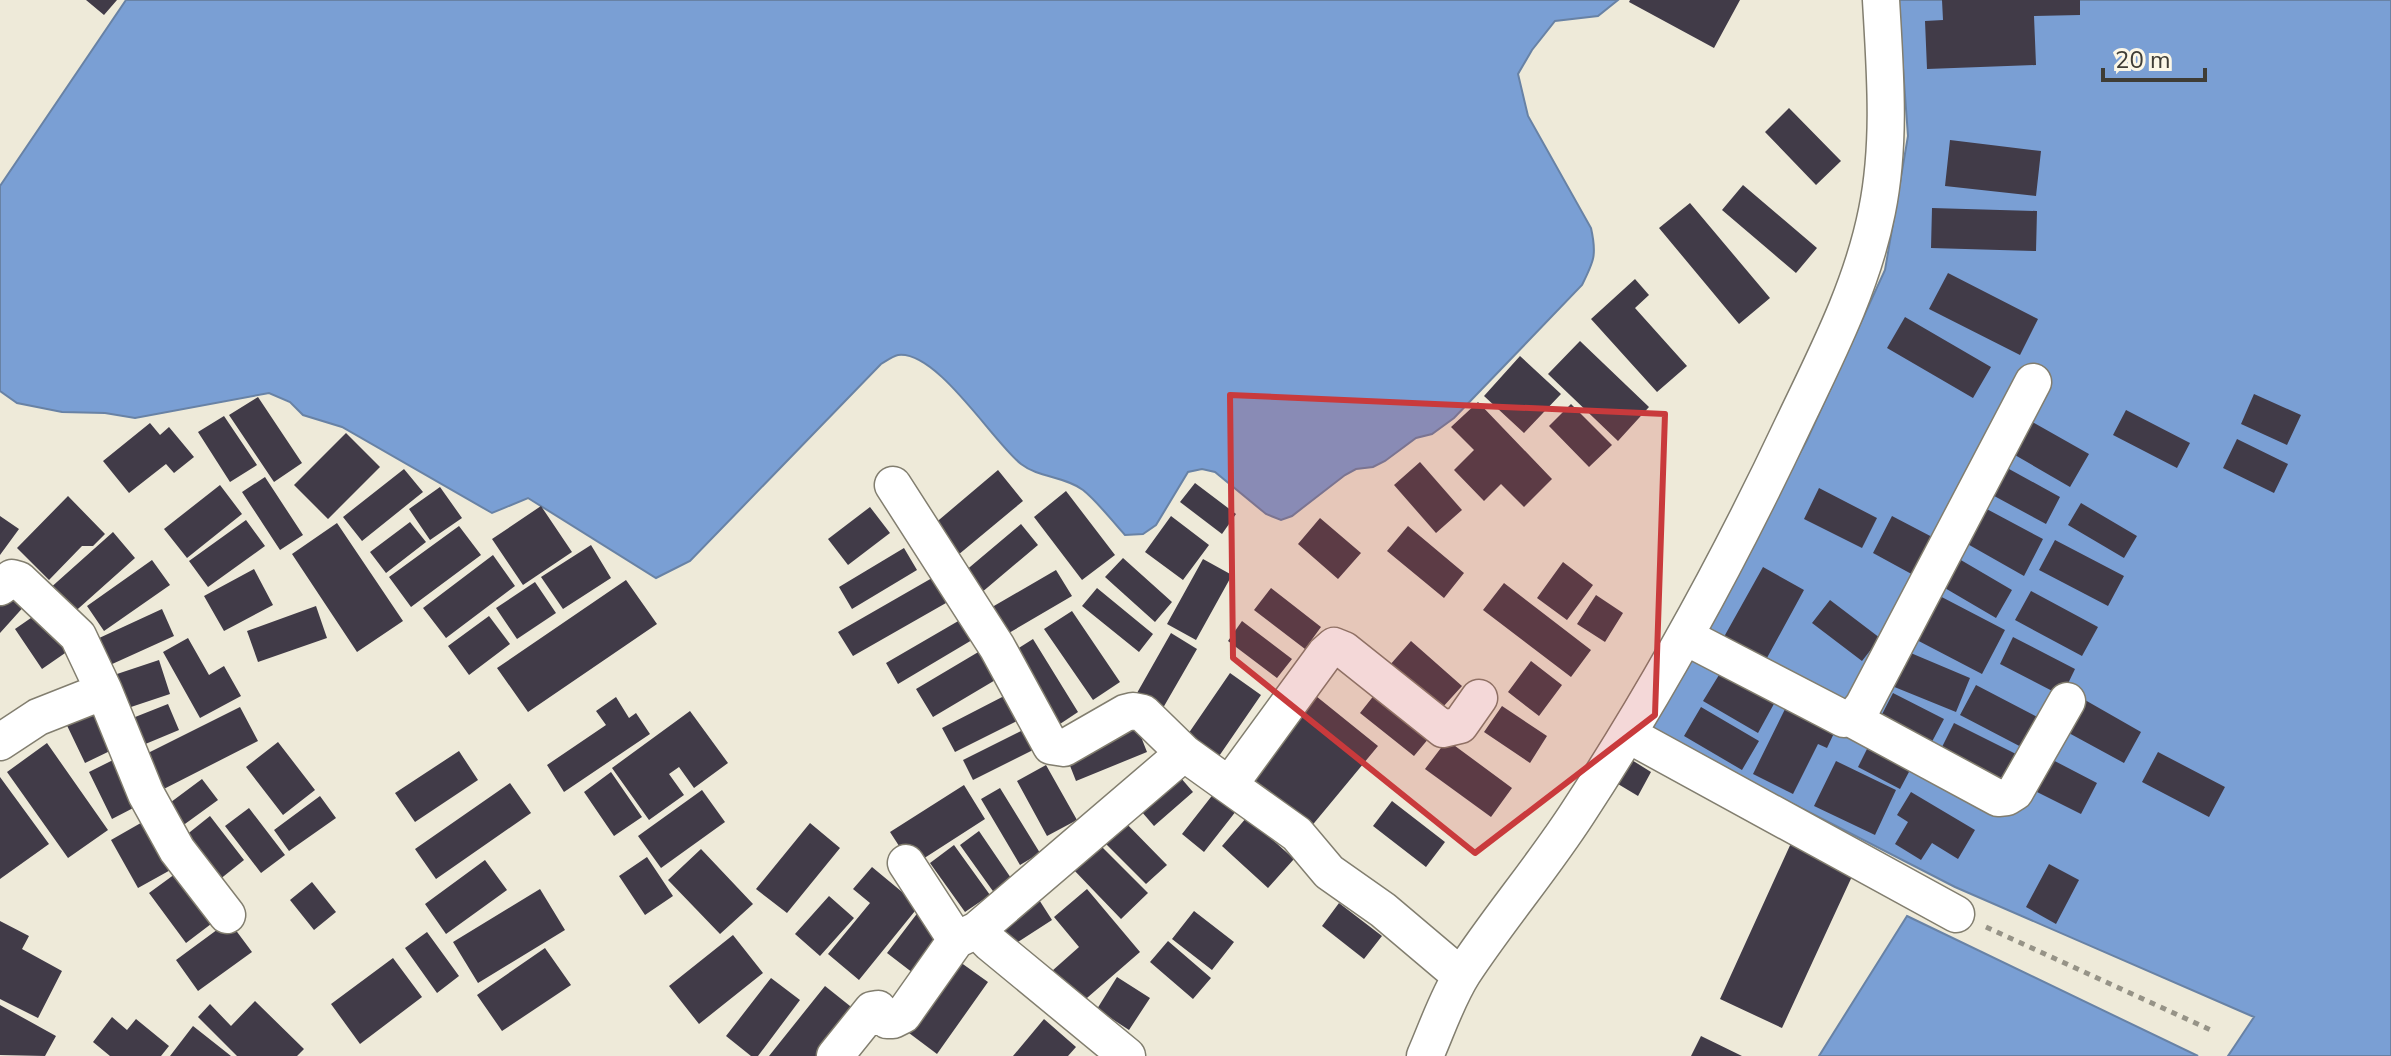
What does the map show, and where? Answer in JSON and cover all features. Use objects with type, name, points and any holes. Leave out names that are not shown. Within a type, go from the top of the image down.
[{"type":"street","points":[[1425,1056],[1461,976],[1576,816],[1629,735],[1686,637],[1751,515],[1834,338],[1862,267],[1877,211],[1885,155],[1886,87],[1881,0]]},
{"type":"street","points":[[1686,637],[1844,719],[1860,712],[2033,382]]},
{"type":"street","points":[[893,485],[997,647],[1051,746],[1064,748],[1133,711],[1143,713],[1184,753],[1297,834],[1329,872],[1383,910],[1461,976]]},
{"type":"street","points":[[0,587],[12,578],[19,580],[78,636],[146,794],[177,850],[227,915]]},
{"type":"street","points":[[1230,784],[1334,646],[1344,650],[1443,729],[1460,725],[1479,698]]},
{"type":"street","points":[[0,742],[38,717],[104,691]]},
{"type":"street","points":[[1850,718],[2003,798],[2015,792],[2067,701]]},
{"type":"street","points":[[1629,735],[1956,914]]},
{"type":"street","points":[[835,1056],[872,1010],[878,1009],[887,1020],[903,1015],[967,935],[1184,753]]},
{"type":"street","points":[[906,863],[967,935],[990,943],[1127,1056]]},
{"type":"path","points":[[1956,914],[2215,1032]]},
{"type":"highlighted area","points":[[1230,395],[1665,414],[1655,715],[1475,853],[1233,658]]},
{"type":"water","points":[[126,0],[1618,0],[1598,16],[1555,21],[1518,74],[1528,116],[1591,228],[1594,252],[1589,270],[1582,285],[1454,418],[1432,434],[1416,438],[1373,467],[1356,469],[1345,475],[1292,516],[1281,520],[1266,514],[1215,472],[1202,469],[1188,472],[1156,525],[1143,534],[1125,535],[1083,490],[1021,464],[964,399],[930,367],[913,357],[898,355],[881,364],[690,561],[656,578],[528,498],[492,513],[342,427],[303,415],[290,402],[269,393],[135,418],[105,413],[62,412],[17,403],[0,391],[0,186]]},
{"type":"water","points":[[1898,0],[2391,0],[2391,1056],[2228,1056],[2254,1017],[1955,887],[1651,731],[1807,440],[1885,270],[1908,136]]},
{"type":"water","points":[[1907,916],[2198,1056],[1819,1056]]},
{"type":"building","points":[[86,0],[117,0],[104,15]]},
{"type":"building","points":[[1630,0],[1740,0],[1714,48]]},
{"type":"building","points":[[1942,0],[2080,0],[2080,15],[2034,16],[2036,65],[1927,69],[1925,21],[1943,20]]},
{"type":"building","points":[[1789,108],[1841,161],[1816,185],[1765,132]]},
{"type":"building","points":[[1950,140],[2041,151],[2036,196],[1945,186]]},
{"type":"building","points":[[1743,185],[1817,248],[1796,273],[1722,210]]},
{"type":"building","points":[[1690,203],[1770,298],[1739,324],[1659,228]]},
{"type":"building","points":[[1932,208],[2037,211],[2036,251],[1931,248]]},
{"type":"building","points":[[1948,273],[2038,319],[2020,355],[1929,309]]},
{"type":"building","points":[[1635,279],[1649,295],[1635,308],[1687,366],[1657,392],[1591,319]]},
{"type":"building","points":[[1905,317],[1991,367],[1973,398],[1887,348]]},
{"type":"building","points":[[1580,341],[1649,407],[1618,441],[1548,374]]},
{"type":"building","points":[[1520,356],[1561,394],[1524,433],[1484,396]]},
{"type":"building","points":[[2254,394],[2301,415],[2287,445],[2241,424]]},
{"type":"building","points":[[258,397],[302,463],[274,482],[229,415]]},
{"type":"building","points":[[1478,402],[1552,479],[1524,507],[1501,484],[1484,501],[1454,470],[1474,450],[1451,427]]},
{"type":"building","points":[[1571,404],[1612,445],[1589,467],[1549,426]]},
{"type":"building","points":[[2126,410],[2190,443],[2177,468],[2113,435]]},
{"type":"building","points":[[224,416],[257,465],[230,482],[198,432]]},
{"type":"building","points":[[2027,419],[2089,454],[2070,487],[2008,451]]},
{"type":"building","points":[[150,423],[160,435],[169,427],[194,457],[174,473],[166,464],[129,493],[103,461]]},
{"type":"building","points":[[346,433],[380,467],[328,519],[294,485]]},
{"type":"building","points":[[2237,439],[2288,464],[2274,493],[2223,468]]},
{"type":"building","points":[[1420,462],[1462,510],[1436,533],[1394,485]]},
{"type":"building","points":[[2000,464],[2060,497],[2046,524],[1985,491]]},
{"type":"building","points":[[404,469],[423,492],[362,541],[343,517]]},
{"type":"building","points":[[998,470],[1023,501],[958,555],[933,525]]},
{"type":"building","points":[[265,477],[303,535],[280,550],[242,492]]},
{"type":"building","points":[[1195,483],[1236,514],[1222,534],[1180,502]]},
{"type":"building","points":[[220,485],[242,514],[187,558],[164,529]]},
{"type":"building","points":[[440,487],[462,518],[430,540],[409,509]]},
{"type":"building","points":[[1819,488],[1877,518],[1862,548],[1804,519]]},
{"type":"building","points":[[1066,491],[1115,555],[1082,580],[1034,517]]},
{"type":"building","points":[[68,496],[105,534],[93,546],[82,546],[49,580],[17,548]]},
{"type":"building","points":[[2081,503],[2137,536],[2124,558],[2068,525]]},
{"type":"building","points":[[541,506],[572,552],[523,585],[492,539]]},
{"type":"building","points":[[870,507],[890,533],[848,565],[828,539]]},
{"type":"building","points":[[1983,507],[2043,539],[2024,576],[1964,542]]},
{"type":"building","points":[[0,516],[19,529],[0,555]]},
{"type":"building","points":[[1171,516],[1209,545],[1183,580],[1145,552]]},
{"type":"building","points":[[1892,516],[1936,539],[1917,577],[1873,553]]},
{"type":"building","points":[[1320,518],[1361,553],[1338,579],[1298,544]]},
{"type":"building","points":[[246,520],[265,546],[208,587],[189,561]]},
{"type":"building","points":[[410,522],[426,542],[386,573],[370,552]]},
{"type":"building","points":[[337,523],[403,621],[357,652],[292,554]]},
{"type":"building","points":[[1021,524],[1038,545],[981,593],[964,572]]},
{"type":"building","points":[[459,526],[481,555],[411,607],[389,577]]},
{"type":"building","points":[[1408,526],[1464,573],[1444,598],[1387,551]]},
{"type":"building","points":[[113,532],[135,558],[70,616],[48,590]]},
{"type":"building","points":[[2055,540],[2124,576],[2108,606],[2039,570]]},
{"type":"building","points":[[591,545],[611,578],[563,609],[541,577]]},
{"type":"building","points":[[904,548],[917,570],[852,609],[839,587]]},
{"type":"building","points":[[493,555],[515,586],[446,638],[423,608]]},
{"type":"building","points":[[1954,556],[2012,590],[1996,618],[1938,584]]},
{"type":"building","points":[[1123,558],[1172,602],[1155,622],[1105,577]]},
{"type":"building","points":[[1203,559],[1232,575],[1196,640],[1167,624]]},
{"type":"building","points":[[152,560],[170,585],[104,631],[87,606]]},
{"type":"building","points":[[1563,562],[1593,585],[1567,620],[1537,598]]},
{"type":"building","points":[[1763,567],[1804,590],[1762,667],[1720,644]]},
{"type":"building","points":[[254,569],[273,605],[224,631],[204,596]]},
{"type":"building","points":[[1056,570],[1072,596],[1002,637],[987,610]]},
{"type":"building","points":[[939,574],[953,599],[853,656],[838,632]]},
{"type":"building","points":[[626,580],[657,624],[528,712],[497,668]]},
{"type":"building","points":[[535,582],[556,613],[517,639],[496,608]]},
{"type":"building","points":[[1504,583],[1591,650],[1571,677],[1483,610]]},
{"type":"building","points":[[1097,588],[1153,634],[1139,652],[1082,606]]},
{"type":"building","points":[[1271,588],[1321,627],[1305,649],[1254,610]]},
{"type":"building","points":[[2031,591],[2098,627],[2082,656],[2015,620]]},
{"type":"building","points":[[1934,593],[2005,630],[1982,674],[1911,637]]},
{"type":"building","points":[[0,595],[27,603],[0,633]]},
{"type":"building","points":[[1596,595],[1623,613],[1605,642],[1577,624]]},
{"type":"building","points":[[1830,600],[1880,638],[1862,661],[1812,623]]},
{"type":"building","points":[[316,606],[327,638],[258,662],[247,631]]},
{"type":"building","points":[[162,609],[174,636],[110,665],[97,639]]},
{"type":"building","points":[[41,611],[68,651],[42,669],[15,629]]},
{"type":"building","points":[[1072,611],[1120,682],[1093,700],[1044,629]]},
{"type":"building","points":[[489,616],[510,644],[469,675],[448,646]]},
{"type":"building","points":[[960,620],[972,640],[898,684],[886,663]]},
{"type":"building","points":[[1242,621],[1292,659],[1277,678],[1228,641]]},
{"type":"building","points":[[1171,633],[1197,649],[1163,708],[1137,693]]},
{"type":"building","points":[[2013,637],[2075,669],[2062,696],[2000,664]]},
{"type":"building","points":[[188,638],[209,675],[224,666],[241,696],[200,718],[163,652]]},
{"type":"building","points":[[1033,639],[1078,712],[1057,726],[1011,653]]},
{"type":"building","points":[[1411,641],[1462,686],[1432,719],[1382,674]]},
{"type":"building","points":[[980,651],[997,679],[933,717],[916,689]]},
{"type":"building","points":[[1906,651],[1970,678],[1956,712],[1892,686]]},
{"type":"building","points":[[159,660],[170,694],[116,712],[105,678]]},
{"type":"building","points":[[1531,661],[1562,685],[1539,716],[1508,692]]},
{"type":"building","points":[[1722,670],[1775,702],[1758,733],[1703,701]]},
{"type":"building","points":[[1230,673],[1261,695],[1215,762],[1184,740]]},
{"type":"building","points":[[1976,685],[2043,720],[2027,750],[1960,715]]},
{"type":"building","points":[[1311,692],[1378,746],[1310,828],[1244,774]]},
{"type":"building","points":[[1893,693],[1944,719],[1926,753],[1876,726]]},
{"type":"building","points":[[1008,694],[1021,719],[955,752],[942,728]]},
{"type":"building","points":[[1375,694],[1429,738],[1414,756],[1360,713]]},
{"type":"building","points":[[616,697],[629,718],[636,713],[650,734],[564,792],[547,765],[606,725],[596,711]]},
{"type":"building","points":[[2085,700],[2141,732],[2124,763],[2067,732]]},
{"type":"building","points":[[89,701],[112,750],[85,763],[61,713]]},
{"type":"building","points":[[168,704],[179,730],[131,750],[120,723]]},
{"type":"building","points":[[1787,705],[1836,729],[1827,748],[1818,744],[1793,794],[1753,774]]},
{"type":"building","points":[[1502,706],[1547,736],[1530,763],[1484,732]]},
{"type":"building","points":[[240,707],[258,741],[152,795],[134,760]]},
{"type":"building","points":[[1701,707],[1759,741],[1742,770],[1684,736]]},
{"type":"building","points":[[690,711],[728,763],[694,788],[679,767],[669,774],[684,795],[649,820],[612,768]]},
{"type":"building","points":[[1954,723],[2022,757],[2005,792],[1937,757]]},
{"type":"building","points":[[1136,724],[1147,752],[1076,781],[1065,753]]},
{"type":"building","points":[[1027,728],[1037,748],[973,780],[963,760]]},
{"type":"building","points":[[1447,740],[1512,788],[1491,817],[1425,769]]},
{"type":"building","points":[[278,742],[315,790],[283,815],[246,767]]},
{"type":"building","points":[[47,743],[108,830],[68,858],[7,772]]},
{"type":"building","points":[[1868,747],[1910,770],[1900,789],[1858,767]]},
{"type":"building","points":[[459,751],[478,780],[415,822],[395,793]]},
{"type":"building","points":[[2158,752],[2225,787],[2209,817],[2142,782]]},
{"type":"building","points":[[1627,757],[1651,772],[1638,796],[1613,781]]},
{"type":"building","points":[[2047,757],[2097,783],[2081,814],[2031,789]]},
{"type":"building","points":[[115,759],[139,805],[112,819],[89,772]]},
{"type":"building","points":[[1836,761],[1896,790],[1875,835],[1814,806]]},
{"type":"building","points":[[1046,765],[1077,820],[1047,836],[1017,781]]},
{"type":"building","points":[[1174,770],[1193,792],[1154,826],[1135,804]]},
{"type":"building","points":[[611,772],[642,817],[614,836],[584,792]]},
{"type":"building","points":[[0,777],[49,844],[0,879]]},
{"type":"building","points":[[202,779],[218,800],[178,829],[163,808]]},
{"type":"building","points":[[510,783],[531,813],[436,879],[415,849]]},
{"type":"building","points":[[964,785],[985,819],[912,866],[890,832]]},
{"type":"building","points":[[1000,788],[1040,853],[1020,865],[981,799]]},
{"type":"building","points":[[1218,788],[1240,806],[1204,852],[1182,834]]},
{"type":"building","points":[[702,790],[725,822],[661,868],[638,836]]},
{"type":"building","points":[[1911,792],[1975,830],[1958,859],[1932,843],[1921,860],[1895,844],[1908,822],[1897,815]]},
{"type":"building","points":[[320,796],[336,818],[289,851],[274,830]]},
{"type":"building","points":[[1392,801],[1445,842],[1426,867],[1373,826]]},
{"type":"building","points":[[249,808],[285,855],[261,873],[225,826]]},
{"type":"building","points":[[210,816],[244,860],[219,880],[185,836]]},
{"type":"building","points":[[1120,817],[1167,865],[1146,884],[1100,838]]},
{"type":"building","points":[[1247,817],[1294,859],[1268,888],[1222,846]]},
{"type":"building","points":[[146,820],[174,868],[138,888],[111,840]]},
{"type":"building","points":[[810,823],[840,848],[787,913],[756,889]]},
{"type":"building","points":[[979,831],[1013,881],[995,894],[960,845]]},
{"type":"building","points":[[1792,841],[1855,870],[1782,1028],[1720,999]]},
{"type":"building","points":[[1098,843],[1148,893],[1121,919],[1072,868]]},
{"type":"building","points":[[954,845],[990,895],[965,912],[930,863]]},
{"type":"building","points":[[701,849],[753,904],[720,934],[668,880]]},
{"type":"building","points":[[647,857],[673,896],[645,915],[619,876]]},
{"type":"building","points":[[485,860],[507,890],[446,934],[425,904]]},
{"type":"building","points":[[2049,864],[2079,880],[2056,924],[2026,907]]},
{"type":"building","points":[[872,867],[919,906],[859,980],[828,954],[870,903],[853,889]]},
{"type":"building","points":[[175,874],[211,924],[186,943],[149,893]]},
{"type":"building","points":[[312,882],[336,912],[314,930],[290,900]]},
{"type":"building","points":[[540,889],[565,930],[478,983],[453,942]]},
{"type":"building","points":[[1087,889],[1140,952],[1080,1004],[1052,971],[1079,947],[1054,917]]},
{"type":"building","points":[[1036,895],[1052,920],[1010,947],[994,922]]},
{"type":"building","points":[[829,896],[854,918],[820,956],[795,934]]},
{"type":"building","points":[[1339,903],[1382,936],[1364,959],[1322,926]]},
{"type":"building","points":[[919,911],[945,931],[913,973],[887,953]]},
{"type":"building","points":[[1194,911],[1234,942],[1212,970],[1172,939]]},
{"type":"building","points":[[0,921],[29,936],[22,949],[62,971],[38,1018],[0,999]]},
{"type":"building","points":[[229,921],[252,952],[198,991],[176,960]]},
{"type":"building","points":[[427,932],[459,976],[437,993],[405,948]]},
{"type":"building","points":[[733,935],[763,973],[699,1024],[669,986]]},
{"type":"building","points":[[1168,941],[1211,978],[1193,999],[1150,962]]},
{"type":"building","points":[[545,948],[571,985],[502,1031],[477,995]]},
{"type":"building","points":[[393,958],[422,997],[360,1044],[331,1004]]},
{"type":"building","points":[[960,962],[988,982],[937,1054],[909,1033]]},
{"type":"building","points":[[1117,977],[1150,998],[1129,1030],[1097,1009]]},
{"type":"building","points":[[771,978],[800,1000],[758,1056],[751,1056],[726,1036]]},
{"type":"building","points":[[825,986],[860,1014],[827,1056],[769,1056]]},
{"type":"building","points":[[255,1001],[304,1049],[297,1056],[237,1056],[198,1017],[210,1004],[231,1026]]},
{"type":"building","points":[[0,1005],[56,1036],[45,1056],[0,1055]]},
{"type":"building","points":[[112,1017],[127,1030],[136,1019],[169,1046],[161,1056],[110,1056],[93,1042]]},
{"type":"building","points":[[1044,1019],[1076,1047],[1068,1056],[1013,1056]]},
{"type":"building","points":[[193,1026],[231,1056],[170,1056]]},
{"type":"building","points":[[1701,1036],[1742,1056],[1691,1056]]}]
